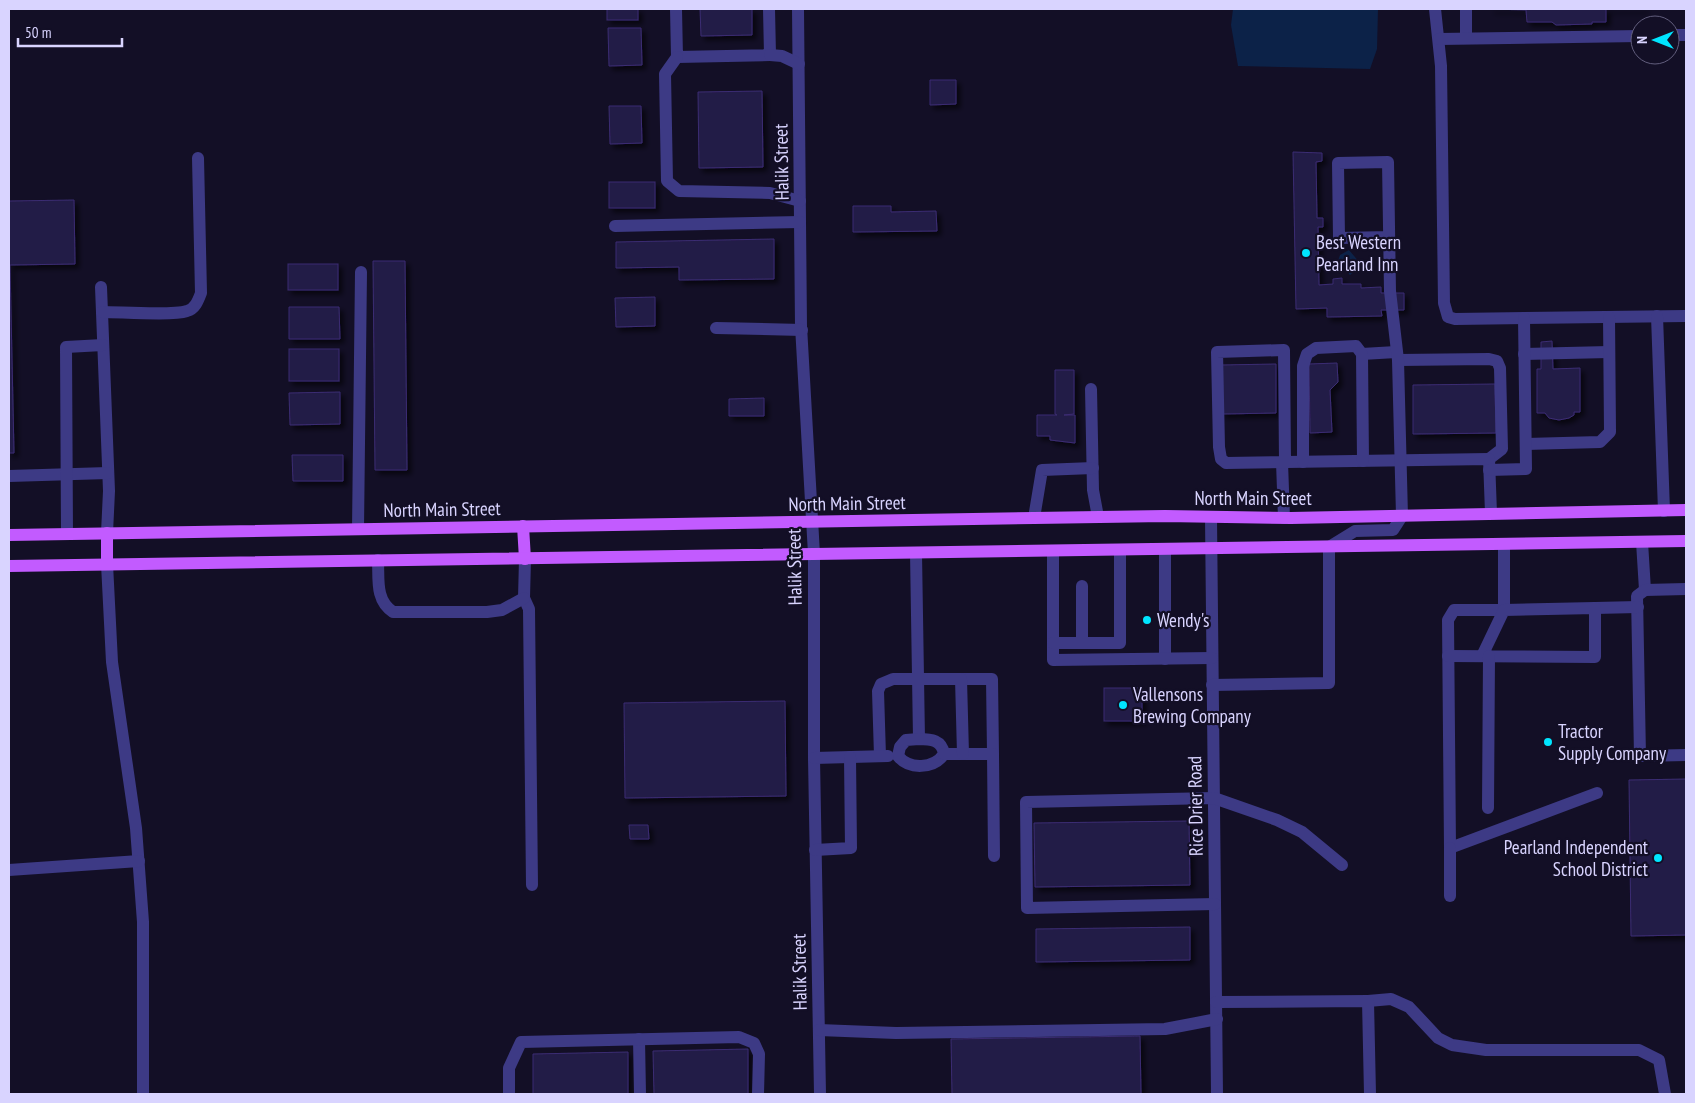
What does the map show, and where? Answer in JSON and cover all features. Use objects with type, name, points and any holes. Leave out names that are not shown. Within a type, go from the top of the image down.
[{"type":"main road","name":"North Main Street","points":[[9,535],[1098,517],[1284,518],[1686,510]]},
{"type":"main road","points":[[524,526],[525,559]]},
{"type":"main road","points":[[107,533],[107,564]]},
{"type":"main road","points":[[9,566],[1686,541]]},
{"type":"street","points":[[676,9],[677,57],[665,74],[667,181],[679,191],[770,193],[800,201]]},
{"type":"street","points":[[769,9],[770,55]]},
{"type":"street","name":"Halik Street","points":[[798,9],[802,330],[814,554],[815,850],[820,1094]]},
{"type":"street","points":[[1436,9],[1439,39],[1444,303],[1448,317],[1455,319],[1686,316]]},
{"type":"street","points":[[1466,9],[1466,38]]},
{"type":"street","points":[[1439,39],[1630,36]]},
{"type":"street","points":[[677,57],[770,55],[782,56],[799,64]]},
{"type":"street","points":[[102,312],[174,313],[187,311],[196,305],[201,293],[198,158]]},
{"type":"street","points":[[1212,685],[1329,683],[1329,547],[1355,530],[1393,530],[1402,516],[1397,356],[1394,314],[1390,291],[1388,162],[1338,163],[1339,238],[1389,237]]},
{"type":"street","points":[[615,226],[800,222]]},
{"type":"street","points":[[358,529],[361,272]]},
{"type":"street","points":[[101,287],[108,472],[107,533]]},
{"type":"street","points":[[1657,316],[1664,511]]},
{"type":"street","points":[[1526,444],[1600,442],[1610,432],[1609,317]]},
{"type":"street","points":[[1284,518],[1283,462],[1284,350],[1217,352],[1221,459],[1226,462],[1283,462],[1303,462],[1399,460],[1526,469],[1524,318]]},
{"type":"street","points":[[716,328],[802,330]]},
{"type":"street","points":[[67,534],[66,347],[103,345]]},
{"type":"street","points":[[1303,462],[1302,366],[1307,354],[1316,348],[1356,346],[1362,354],[1363,461]]},
{"type":"street","points":[[1524,354],[1609,352]]},
{"type":"street","points":[[1362,354],[1488,359],[1496,361],[1500,368],[1502,449],[1489,465],[1491,513]]},
{"type":"street","points":[[1091,389],[1093,490],[1098,517]]},
{"type":"street","points":[[1034,518],[1042,470],[1093,468]]},
{"type":"street","points":[[9,476],[108,472]]},
{"type":"street","name":"Rice Drier Road","points":[[1211,518],[1217,1094]]},
{"type":"street","points":[[1642,542],[1645,590]]},
{"type":"street","points":[[1488,808],[1485,656],[1504,610],[1504,544]]},
{"type":"street","points":[[1165,549],[1165,659]]},
{"type":"street","points":[[1053,550],[1053,660],[1212,658]]},
{"type":"street","points":[[1053,643],[1120,643],[1120,550]]},
{"type":"street","points":[[916,553],[919,739]]},
{"type":"street","points":[[525,559],[524,598],[529,609],[532,885]]},
{"type":"street","points":[[378,560],[379,594],[385,606],[393,612],[487,612],[502,610],[524,598]]},
{"type":"street","points":[[107,564],[112,662],[139,861],[143,922],[143,1094]]},
{"type":"street","points":[[1082,586],[1082,643]]},
{"type":"street","points":[[1686,589],[1645,590],[1637,596],[1640,756],[1686,755]]},
{"type":"street","points":[[1450,896],[1448,620],[1454,610],[1638,607]]},
{"type":"street","points":[[1448,656],[1595,657],[1595,608]]},
{"type":"street","points":[[961,679],[963,754]]},
{"type":"street","points":[[880,756],[878,691],[881,684],[886,680],[992,679],[994,856]]},
{"type":"street","points":[[898,756],[900,747],[906,740],[919,739],[932,739],[939,743],[944,754]]},
{"type":"street","points":[[814,758],[898,756],[910,766],[933,764],[939,761],[944,754]]},
{"type":"street","points":[[944,754],[993,754]]},
{"type":"street","points":[[815,850],[852,848],[850,758]]},
{"type":"street","points":[[1450,848],[1597,793]]},
{"type":"street","points":[[1215,904],[1027,908],[1026,802],[1214,798],[1277,820],[1293,828],[1342,865]]},
{"type":"street","points":[[9,870],[139,861]]},
{"type":"street","points":[[1216,1002],[1368,1001],[1391,999],[1409,1007],[1438,1038],[1452,1045],[1486,1050],[1640,1050],[1659,1060],[1665,1094]]},
{"type":"street","points":[[1368,1001],[1370,1094]]},
{"type":"street","points":[[819,1030],[896,1033],[1165,1029],[1216,1019]]},
{"type":"street","points":[[509,1094],[509,1068],[521,1042],[739,1037],[754,1043],[759,1054],[758,1094]]},
{"type":"street","points":[[640,1039],[640,1094]]},
{"type":"water","points":[[1233,9],[1378,9],[1377,49],[1370,69],[1238,66],[1231,25]]},
{"type":"water","points":[[1349,250],[1360,263],[1359,268],[1350,275],[1338,261],[1340,255]]},
{"type":"building","points":[[607,9],[638,9],[638,20],[607,20]]},
{"type":"building","points":[[700,9],[752,9],[752,35],[701,36]]},
{"type":"building","points":[[1490,9],[1606,9],[1606,22],[1556,25],[1552,22],[1527,22],[1526,10]]},
{"type":"building","points":[[608,28],[641,28],[642,65],[609,66]]},
{"type":"building","points":[[930,80],[956,80],[956,104],[930,105]]},
{"type":"building","points":[[762,91],[763,167],[699,168],[698,92]]},
{"type":"building","points":[[609,106],[641,106],[642,143],[610,144]]},
{"type":"building","name":"Best Western Pearland Inn","points":[[1293,152],[1322,153],[1322,161],[1316,162],[1317,218],[1323,218],[1323,227],[1318,227],[1319,285],[1333,284],[1333,279],[1342,278],[1342,284],[1361,284],[1361,288],[1381,287],[1381,293],[1404,293],[1404,310],[1381,310],[1382,316],[1327,317],[1327,308],[1296,309]]},
{"type":"building","points":[[609,182],[655,182],[655,208],[609,208]]},
{"type":"building","points":[[74,200],[75,264],[10,265],[14,453],[9,453],[9,201]]},
{"type":"building","points":[[853,206],[891,206],[891,212],[936,211],[937,231],[853,232]]},
{"type":"building","points":[[774,239],[774,279],[679,280],[679,267],[616,268],[616,242]]},
{"type":"building","points":[[373,261],[405,261],[407,470],[375,470]]},
{"type":"building","points":[[288,264],[338,264],[338,290],[288,290]]},
{"type":"building","points":[[655,297],[655,326],[616,327],[615,298]]},
{"type":"building","points":[[289,307],[339,307],[340,339],[289,339]]},
{"type":"building","points":[[1552,341],[1553,369],[1580,368],[1580,412],[1574,412],[1574,415],[1569,418],[1559,420],[1549,418],[1545,413],[1537,413],[1537,369],[1541,369],[1541,342]]},
{"type":"building","points":[[289,349],[339,349],[339,381],[289,381]]},
{"type":"building","points":[[1337,363],[1338,382],[1330,390],[1332,432],[1310,433],[1309,364]]},
{"type":"building","points":[[1276,364],[1276,413],[1222,414],[1221,365]]},
{"type":"building","points":[[1055,370],[1074,370],[1074,414],[1064,415],[1075,415],[1075,443],[1050,440],[1050,436],[1037,436],[1037,415],[1057,415],[1055,414]]},
{"type":"building","points":[[1495,384],[1496,433],[1413,434],[1413,385]]},
{"type":"building","points":[[340,392],[340,424],[290,425],[289,393]]},
{"type":"building","points":[[764,398],[764,416],[729,416],[729,399]]},
{"type":"building","points":[[292,455],[343,455],[343,481],[293,481]]},
{"type":"building","name":"Vallensons Brewing Company","points":[[1104,688],[1142,688],[1142,721],[1104,721]]},
{"type":"building","points":[[785,701],[786,796],[625,798],[624,703]]},
{"type":"building","name":"Pearland Independent School District","points":[[1686,779],[1686,935],[1631,936],[1629,780]]},
{"type":"building","points":[[1189,821],[1190,885],[1035,887],[1034,823]]},
{"type":"building","points":[[629,825],[648,825],[649,839],[630,839]]},
{"type":"building","points":[[1190,927],[1190,960],[1036,962],[1036,929]]},
{"type":"building","points":[[1140,1036],[1141,1094],[952,1094],[951,1039]]},
{"type":"building","points":[[748,1049],[748,1094],[654,1094],[653,1051]]},
{"type":"building","points":[[628,1052],[628,1094],[533,1094],[533,1054]]},
{"type":"place","name":"Best Western Pearland Inn","points":[[1306,253]]},
{"type":"place","name":"Wendy's","points":[[1147,620]]},
{"type":"place","name":"Vallensons Brewing Company","points":[[1123,705]]},
{"type":"place","name":"Tractor Supply Company","points":[[1548,742]]},
{"type":"place","name":"Pearland Independent School District","points":[[1658,858]]}]
